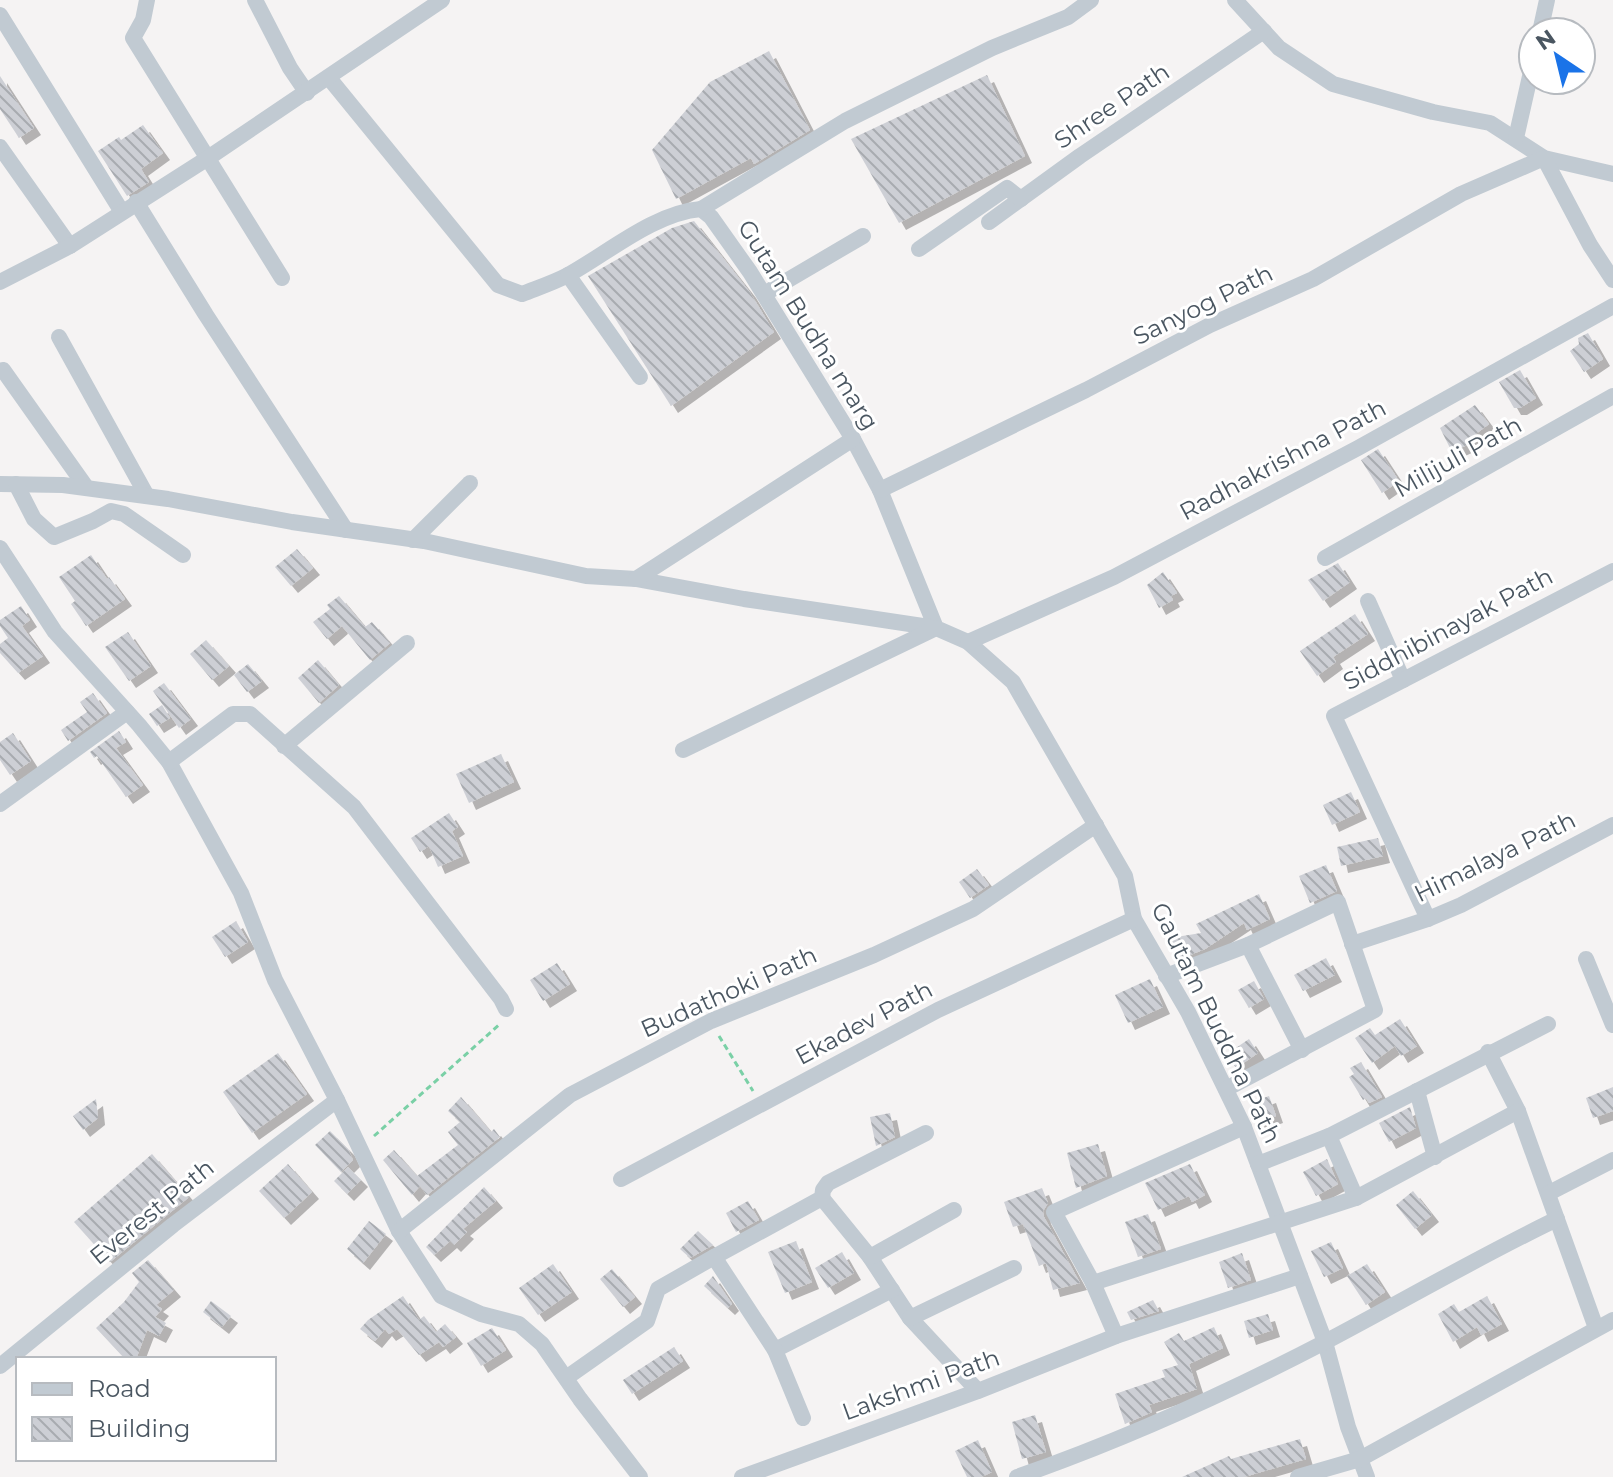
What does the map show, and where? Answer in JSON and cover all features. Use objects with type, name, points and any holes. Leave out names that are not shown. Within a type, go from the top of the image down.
[{"type":"street","points":[[147,0],[143,20],[133,38],[282,278]]},
{"type":"street","points":[[255,0],[290,68],[307,93]]},
{"type":"street","points":[[329,78],[498,285],[522,294],[568,275],[596,256],[681,211],[701,209],[845,121],[992,48],[1068,17],[1091,0]]},
{"type":"street","points":[[1235,0],[1279,48],[1333,84],[1433,112],[1490,123],[1544,158],[1613,174]]},
{"type":"street","points":[[1,280],[70,246],[307,93],[440,1]]},
{"type":"street","points":[[0,15],[206,315],[346,530]]},
{"type":"street","name":"Shree Path","points":[[989,222],[1264,31]]},
{"type":"street","points":[[1516,138],[1526,96]]},
{"type":"street","points":[[0,147],[70,246]]},
{"type":"street","points":[[1544,158],[1590,245],[1613,280]]},
{"type":"street","name":"Sanyog Path","points":[[880,490],[1086,390],[1210,325],[1313,279],[1461,194],[1544,158]]},
{"type":"street","points":[[919,249],[1007,188],[1021,199]]},
{"type":"street","name":"Gutam Budha marg","points":[[701,209],[711,217],[764,294],[853,439],[880,490],[936,628]]},
{"type":"street","points":[[764,294],[863,236]]},
{"type":"street","points":[[568,275],[640,377]]},
{"type":"street","name":"Radhakrishna Path","points":[[968,642],[1114,577],[1358,448],[1613,306]]},
{"type":"street","points":[[59,337],[147,496]]},
{"type":"street","points":[[3,370],[86,487]]},
{"type":"street","name":"Milijuli Path","points":[[1325,558],[1613,396]]},
{"type":"street","points":[[636,579],[853,439]]},
{"type":"street","points":[[413,540],[470,483]]},
{"type":"street","points":[[8,484],[86,487],[147,496],[413,540],[586,576],[636,579],[936,628],[968,642]]},
{"type":"street","points":[[8,484],[34,519],[54,537],[111,511],[124,514],[183,555]]},
{"type":"street","points":[[0,548],[55,632],[169,762],[241,893],[275,980],[337,1100],[399,1231],[441,1296],[481,1314],[519,1324],[542,1344],[640,1477]]},
{"type":"street","name":"Siddhibinayak Path","points":[[1428,919],[1334,716],[1613,571]]},
{"type":"street","points":[[1368,601],[1403,680]]},
{"type":"street","points":[[683,750],[936,628]]},
{"type":"street","name":"Gautam Buddha Path","points":[[968,642],[1013,682],[1125,876],[1134,919],[1244,1127],[1325,1342],[1348,1427],[1367,1477]]},
{"type":"street","points":[[284,746],[407,643]]},
{"type":"street","points":[[0,804],[127,712]]},
{"type":"street","points":[[169,762],[233,714],[250,714],[354,807],[492,986],[506,1009]]},
{"type":"street","name":"Budathoki Path","points":[[399,1231],[570,1095],[711,1021],[874,955],[973,909],[1096,825]]},
{"type":"street","name":"Himalaya Path","points":[[1352,944],[1461,905],[1613,825]]},
{"type":"street","points":[[1166,976],[1248,945],[1338,902],[1375,1010],[1226,1089]]},
{"type":"street","name":"Ekadev Path","points":[[621,1179],[938,1010],[1134,919]]},
{"type":"street","points":[[1248,945],[1302,1050]]},
{"type":"street","points":[[1586,959],[1613,1025]]},
{"type":"street","points":[[1258,1164],[1329,1136],[1548,1024]]},
{"type":"street","points":[[1488,1052],[1518,1111],[1596,1328]]},
{"type":"street","points":[[1417,1091],[1435,1157]]},
{"type":"street","name":"Everest Path","points":[[0,1366],[183,1217],[337,1100]]},
{"type":"street","points":[[1093,1283],[1356,1198],[1518,1111]]},
{"type":"street","points":[[1116,1336],[1093,1283],[1054,1212],[1244,1127]]},
{"type":"street","points":[[926,1133],[828,1183],[822,1198],[870,1257],[910,1318],[978,1391]]},
{"type":"street","points":[[1329,1136],[1356,1198]]},
{"type":"street","points":[[1549,1193],[1613,1160]]},
{"type":"street","points":[[566,1378],[647,1321],[658,1289],[822,1198]]},
{"type":"street","points":[[870,1257],[954,1210]]},
{"type":"street","points":[[1017,1477],[1165,1420],[1325,1342],[1472,1260],[1557,1219]]},
{"type":"street","points":[[714,1257],[775,1350],[803,1418]]},
{"type":"street","points":[[910,1318],[1014,1268]]},
{"type":"street","name":"Lakshmi Path","points":[[742,1477],[978,1391],[1116,1336],[1300,1276]]},
{"type":"street","points":[[775,1350],[892,1290]]},
{"type":"street","points":[[1298,1477],[1360,1459],[1613,1320]]},
{"type":"path","points":[[360,1148],[500,1024],[506,1009]]},
{"type":"path","points":[[711,1021],[761,1104]]},
{"type":"building","points":[[769,51],[810,130],[754,164],[751,158],[676,199],[652,150],[710,82]]},
{"type":"building","points":[[987,75],[1025,156],[899,223],[851,139]]},
{"type":"building","points":[[0,76],[34,128],[19,138],[0,109]]},
{"type":"building","points":[[143,125],[163,153],[141,169],[149,182],[127,196],[98,151]]},
{"type":"building","points":[[694,221],[749,291],[774,332],[671,406],[588,276],[672,228]]},
{"type":"building","points":[[1588,333],[1603,359],[1584,372],[1570,351],[1579,344],[1578,338]]},
{"type":"building","points":[[1520,370],[1536,398],[1520,408],[1514,408],[1499,382]]},
{"type":"building","points":[[1475,405],[1489,424],[1469,439],[1471,443],[1452,452],[1440,428]]},
{"type":"building","points":[[1378,449],[1399,481],[1382,493],[1361,460]]},
{"type":"building","points":[[297,549],[313,568],[291,586],[275,567]]},
{"type":"building","points":[[91,555],[125,599],[86,626],[71,604],[75,601],[59,577]]},
{"type":"building","points":[[1338,563],[1350,582],[1323,601],[1308,580]]},
{"type":"building","points":[[1163,572],[1177,593],[1171,596],[1173,600],[1159,608],[1147,585]]},
{"type":"building","points":[[339,596],[365,627],[372,622],[390,643],[370,660],[342,626],[327,639],[313,622],[330,609],[327,605]]},
{"type":"building","points":[[21,606],[30,620],[22,626],[43,656],[18,673],[0,653],[0,644],[8,638],[0,626],[0,620]]},
{"type":"building","points":[[1355,614],[1368,634],[1333,657],[1336,662],[1317,676],[1300,651]]},
{"type":"building","points":[[128,632],[151,666],[129,681],[105,647]]},
{"type":"building","points":[[206,640],[229,666],[212,680],[190,654]]},
{"type":"building","points":[[318,660],[339,685],[319,703],[298,678]]},
{"type":"building","points":[[248,664],[262,681],[247,692],[234,675]]},
{"type":"building","points":[[164,683],[191,719],[179,728],[153,691]]},
{"type":"building","points":[[93,693],[107,713],[68,741],[61,730],[87,712],[80,702]]},
{"type":"building","points":[[162,705],[170,718],[157,726],[149,714]]},
{"type":"building","points":[[119,731],[126,742],[116,748],[143,785],[126,797],[97,756],[94,758],[90,752]]},
{"type":"building","points":[[13,733],[31,761],[10,775],[0,760],[0,742]]},
{"type":"building","points":[[501,754],[514,782],[469,803],[456,774]]},
{"type":"building","points":[[1351,792],[1360,812],[1332,825],[1323,805]]},
{"type":"building","points":[[449,813],[458,827],[452,831],[463,856],[438,867],[429,846],[420,852],[411,838]]},
{"type":"building","points":[[1378,838],[1383,856],[1341,866],[1337,847]]},
{"type":"building","points":[[1326,865],[1337,891],[1310,903],[1299,876]]},
{"type":"building","points":[[977,869],[989,885],[970,898],[959,882]]},
{"type":"building","points":[[1259,894],[1270,919],[1247,930],[1244,923],[1205,949],[1175,961],[1170,938],[1201,933],[1196,924]]},
{"type":"building","points":[[236,921],[248,942],[225,957],[212,937]]},
{"type":"building","points":[[1326,958],[1335,975],[1303,991],[1294,975]]},
{"type":"building","points":[[557,963],[570,984],[543,1001],[530,980]]},
{"type":"building","points":[[1150,979],[1163,1007],[1128,1023],[1115,995]]},
{"type":"building","points":[[1254,981],[1264,999],[1249,1008],[1238,990]]},
{"type":"building","points":[[1400,1019],[1417,1046],[1401,1056],[1395,1046],[1372,1063],[1355,1038],[1370,1028],[1375,1035]]},
{"type":"building","points":[[1249,1039],[1258,1053],[1236,1068],[1227,1054]]},
{"type":"building","points":[[278,1053],[307,1094],[252,1133],[223,1092]]},
{"type":"building","points":[[1361,1062],[1382,1097],[1369,1103],[1366,1098],[1363,1100],[1349,1077],[1354,1074],[1350,1068]]},
{"type":"building","points":[[1613,1087],[1613,1111],[1593,1118],[1586,1098]]},
{"type":"building","points":[[1269,1096],[1276,1116],[1258,1122],[1252,1102]]},
{"type":"building","points":[[461,1097],[491,1132],[494,1129],[500,1137],[427,1195],[420,1186],[412,1195],[383,1160],[394,1150],[417,1176],[458,1145],[448,1132],[460,1122],[448,1111]]},
{"type":"building","points":[[96,1099],[98,1118],[83,1130],[73,1116]]},
{"type":"building","points":[[1410,1107],[1416,1128],[1389,1142],[1379,1123]]},
{"type":"building","points":[[890,1113],[895,1137],[876,1146],[870,1117]]},
{"type":"building","points":[[330,1131],[348,1149],[353,1160],[341,1172],[315,1145]]},
{"type":"building","points":[[1098,1144],[1107,1176],[1076,1188],[1067,1153]]},
{"type":"building","points":[[152,1154],[189,1197],[110,1262],[74,1222]]},
{"type":"building","points":[[1327,1159],[1338,1184],[1316,1196],[1303,1172]]},
{"type":"building","points":[[288,1164],[312,1192],[284,1218],[259,1191]]},
{"type":"building","points":[[1190,1164],[1205,1195],[1192,1202],[1189,1196],[1158,1210],[1145,1183]]},
{"type":"building","points":[[348,1167],[361,1180],[347,1194],[334,1181]]},
{"type":"building","points":[[484,1187],[496,1201],[463,1229],[467,1232],[454,1245],[450,1241],[434,1255],[426,1247]]},
{"type":"building","points":[[1042,1188],[1048,1203],[1043,1211],[1044,1217],[1080,1283],[1053,1290],[1046,1263],[1039,1266],[1023,1224],[1013,1227],[1004,1202]]},
{"type":"building","points":[[1413,1191],[1432,1215],[1415,1229],[1396,1205]]},
{"type":"building","points":[[748,1201],[759,1220],[736,1232],[726,1213]]},
{"type":"building","points":[[1148,1214],[1161,1249],[1138,1257],[1125,1222]]},
{"type":"building","points":[[369,1221],[386,1234],[363,1263],[347,1249]]},
{"type":"building","points":[[698,1231],[713,1245],[690,1258],[680,1249]]},
{"type":"building","points":[[796,1241],[812,1282],[785,1293],[768,1252]]},
{"type":"building","points":[[1331,1242],[1343,1268],[1324,1277],[1311,1251]]},
{"type":"building","points":[[842,1252],[854,1273],[828,1288],[815,1268]]},
{"type":"building","points":[[1242,1253],[1251,1280],[1228,1288],[1219,1262]]},
{"type":"building","points":[[148,1260],[174,1290],[156,1305],[162,1309],[155,1317],[166,1323],[159,1336],[147,1330],[137,1357],[123,1357],[96,1328],[124,1302],[139,1282],[132,1273]]},
{"type":"building","points":[[553,1264],[572,1292],[538,1315],[519,1288]]},
{"type":"building","points":[[1367,1264],[1385,1292],[1366,1305],[1347,1276]]},
{"type":"building","points":[[612,1269],[635,1297],[623,1307],[600,1279]]},
{"type":"building","points":[[713,1276],[732,1304],[728,1308],[704,1286]]},
{"type":"building","points":[[403,1296],[419,1320],[424,1316],[436,1332],[445,1324],[456,1337],[443,1347],[439,1342],[419,1355],[397,1329],[389,1334],[385,1329],[375,1341],[360,1329]]},
{"type":"building","points":[[1487,1296],[1502,1324],[1481,1335],[1477,1327],[1453,1342],[1438,1314],[1454,1304],[1459,1312]]},
{"type":"building","points":[[1153,1300],[1159,1311],[1131,1320],[1127,1312]]},
{"type":"building","points":[[211,1301],[231,1316],[222,1327],[203,1312]]},
{"type":"building","points":[[1268,1314],[1273,1330],[1249,1338],[1244,1321]]},
{"type":"building","points":[[1214,1327],[1223,1348],[1189,1364],[1197,1389],[1149,1405],[1152,1412],[1125,1424],[1115,1394],[1165,1377],[1162,1370],[1178,1365],[1164,1342],[1179,1333],[1184,1341]]},
{"type":"building","points":[[492,1328],[506,1350],[481,1366],[467,1343]]},
{"type":"building","points":[[674,1347],[683,1361],[632,1394],[623,1380]]},
{"type":"building","points":[[1035,1415],[1046,1452],[1022,1459],[1012,1422]]},
{"type":"building","points":[[1300,1439],[1306,1459],[1244,1477],[1182,1477],[1229,1456],[1231,1459]]},
{"type":"building","points":[[978,1440],[992,1472],[981,1477],[967,1477],[955,1451]]}]
